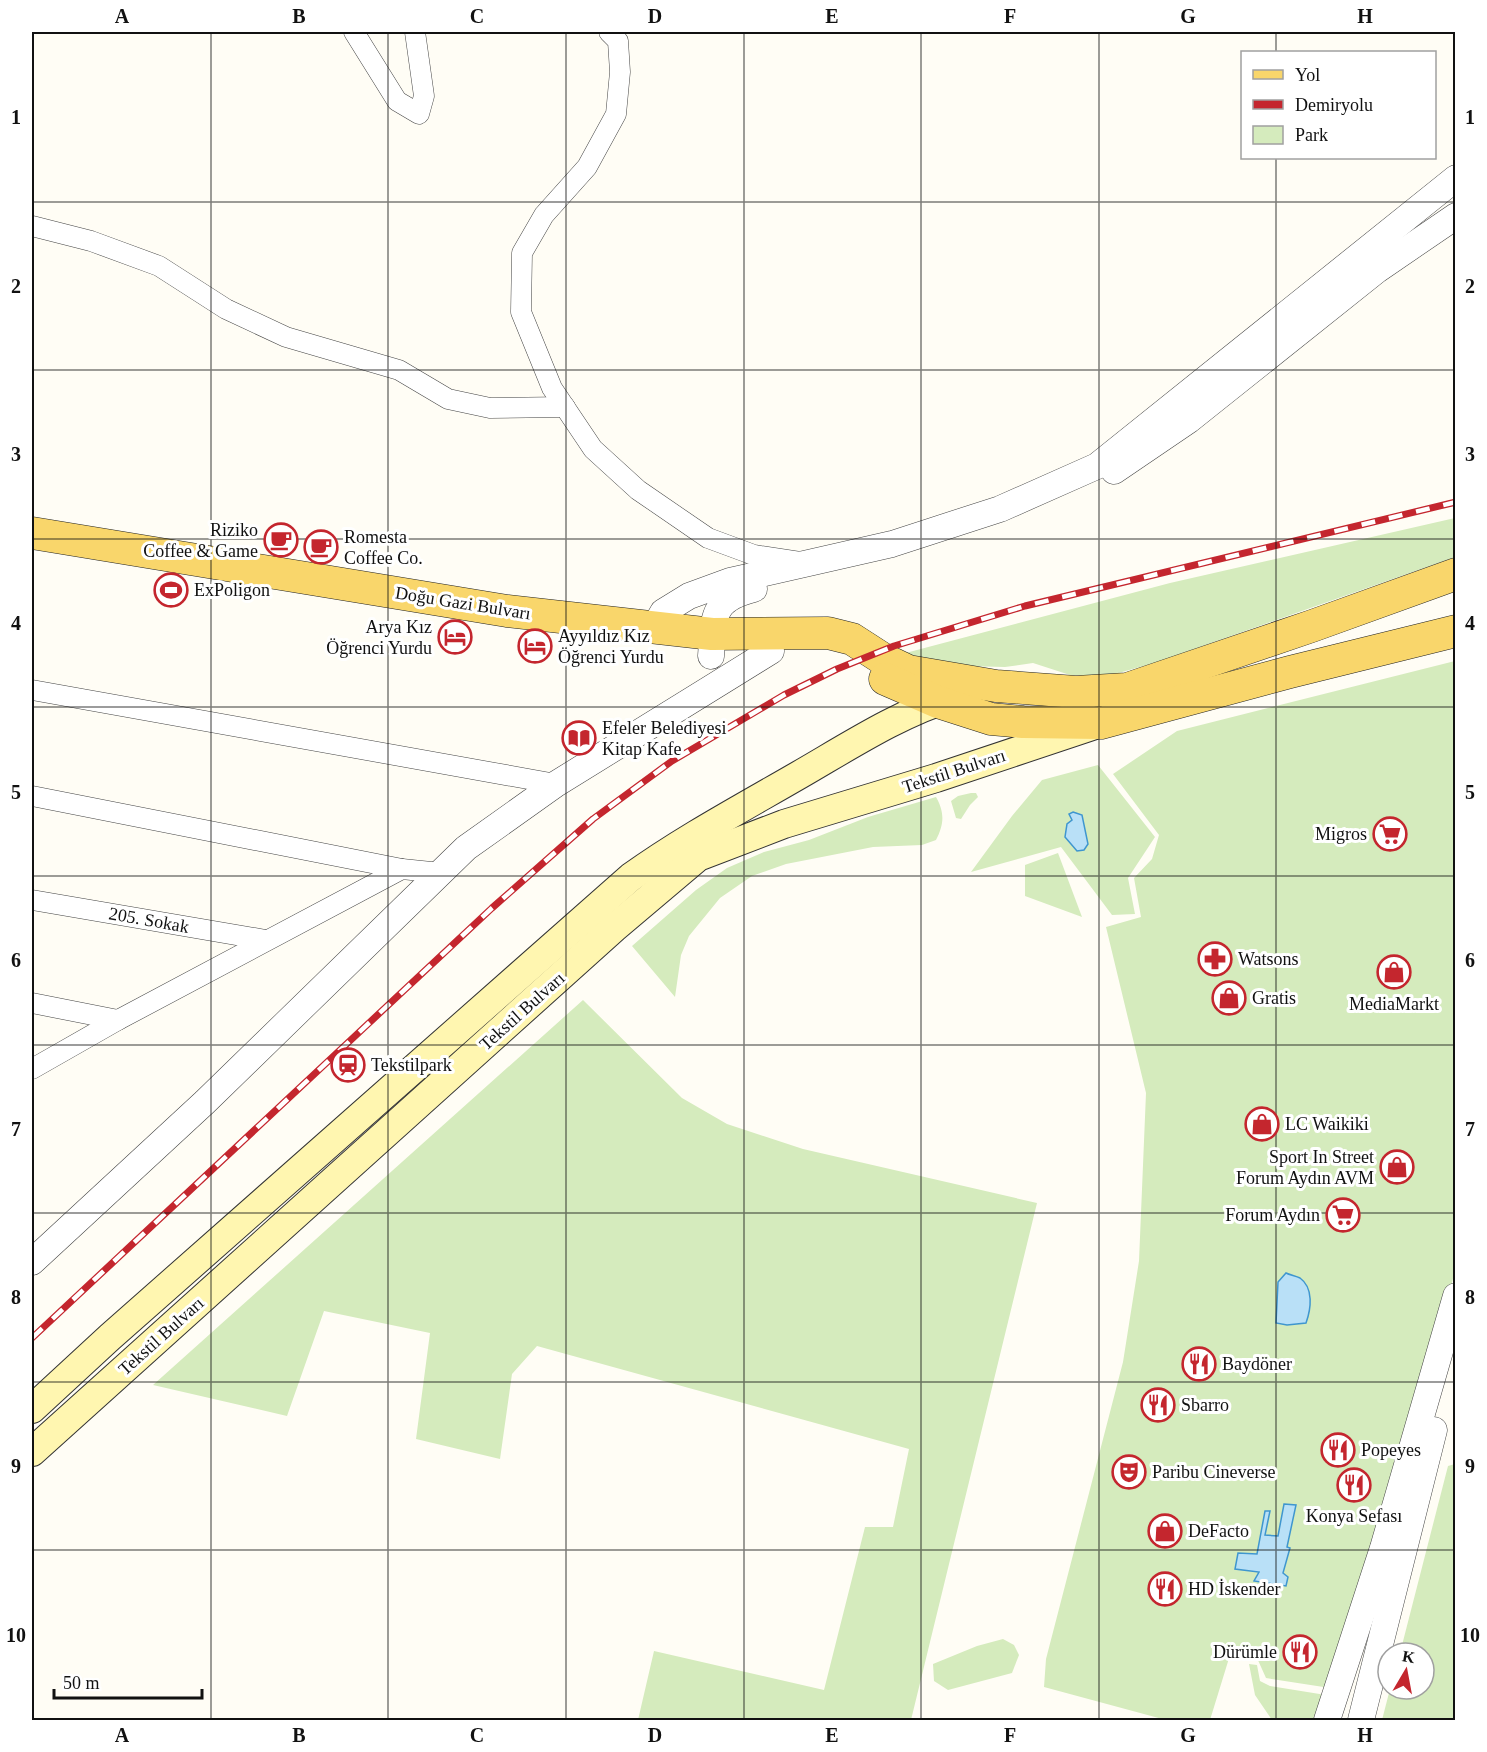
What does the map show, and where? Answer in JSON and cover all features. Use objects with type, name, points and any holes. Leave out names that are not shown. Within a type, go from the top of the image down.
[{"type":"main road","name":"Doğu Gazi Bulvarı","points":[[32,534],[507,611],[653,629],[712,645],[828,633],[852,639],[883,659],[908,671],[996,686],[1076,692],[1127,689],[1455,574]]},
{"type":"main road","points":[[32,556],[712,645],[771,651],[828,652],[938,702],[991,719],[1023,722],[1101,723],[1290,672],[1455,631]]},
{"type":"main road","points":[[873,732],[888,709],[886,679]]},
{"type":"main road","name":"Tekstil Bulvarı","points":[[32,1409],[110,1337],[631,877],[669,850],[873,732],[938,702],[996,686]]},
{"type":"main road","name":"Tekstil Bulvarı","points":[[32,1452],[657,891],[698,857],[784,824],[1101,723]]},
{"type":"main road","points":[[768,793],[770,809],[784,824]]},
{"type":"street","points":[[354,32],[397,101],[419,114],[424,96],[415,32]]},
{"type":"street","points":[[609,32],[618,41],[620,72],[616,114],[586,167],[544,215],[522,253],[520,312],[552,388],[593,449],[638,490],[708,538],[754,555],[809,563]]},
{"type":"street","points":[[653,629],[663,612],[689,596],[730,582],[892,544],[1000,509],[1097,466],[1455,178]]},
{"type":"street","points":[[712,645],[719,606],[725,600],[740,593],[799,578],[896,559],[984,531],[1098,481],[1189,420],[1377,270],[1455,216]]},
{"type":"street","points":[[32,226],[91,241],[159,266],[226,309],[286,337],[399,370],[448,399],[490,408],[565,407]]},
{"type":"street","points":[[32,1262],[214,1094],[466,848],[556,784],[771,651]]},
{"type":"street","points":[[32,690],[556,784]]},
{"type":"street","points":[[32,796],[402,869],[441,873]]},
{"type":"street","points":[[32,1069],[266,940],[402,869]]},
{"type":"street","name":"205. Sokak","points":[[32,900],[266,940]]},
{"type":"street","points":[[32,1003],[118,1020]]},
{"type":"street","points":[[1361,1720],[1449,1352],[1455,1296]]},
{"type":"street","points":[[1327,1720],[1449,1352]]},
{"type":"green space","points":[[1455,518],[1455,557],[1154,663],[1115,674],[1070,675],[1033,663],[1005,667],[962,666],[898,655],[1170,583]]},
{"type":"green space","points":[[1455,661],[1455,1271],[1437,1340],[1330,1688],[1266,1678],[1257,1658],[1230,1655],[1210,1720],[1166,1720],[1044,1687],[1046,1659],[1123,1362],[1139,1261],[1146,1093],[1106,927],[1141,917],[1134,878],[1152,859],[1159,835],[1113,774],[1177,731]]},
{"type":"green space","points":[[1098,765],[1155,837],[1128,878],[1135,914],[1112,915],[1061,847],[971,872],[1042,780]]},
{"type":"green space","points":[[976,793],[978,797],[961,819],[956,818],[951,801],[958,796]]},
{"type":"green space","points":[[936,797],[941,808],[942,819],[936,840],[922,845],[873,847],[786,864],[752,876],[720,898],[689,936],[681,955],[675,997],[632,946],[696,890],[727,868],[764,852],[809,840],[868,817]]},
{"type":"green space","points":[[1058,853],[1082,917],[1025,896],[1025,865]]},
{"type":"green space","points":[[583,1000],[682,1098],[727,1124],[803,1149],[1037,1203],[911,1720],[638,1720],[654,1651],[824,1690],[865,1527],[893,1527],[909,1449],[537,1346],[512,1374],[500,1459],[416,1439],[430,1333],[324,1311],[287,1416],[153,1385]]},
{"type":"green space","points":[[1455,1464],[1455,1720],[1382,1720],[1387,1701],[1436,1701],[1436,1641],[1403,1641],[1448,1466]]},
{"type":"green space","points":[[1003,1639],[1014,1645],[1019,1655],[1012,1673],[948,1690],[934,1681],[933,1664],[977,1646]]},
{"type":"green space","points":[[1249,1664],[1257,1665],[1260,1681],[1270,1686],[1332,1696],[1323,1720],[1272,1720],[1255,1695]]},
{"type":"water","points":[[1073,812],[1082,815],[1088,844],[1084,850],[1077,851],[1065,837],[1067,824],[1072,820],[1069,814]]},
{"type":"water","points":[[1286,1273],[1300,1278],[1308,1287],[1310,1305],[1306,1323],[1287,1325],[1276,1323],[1278,1282]]},
{"type":"water","points":[[1284,1504],[1296,1505],[1287,1547],[1290,1548],[1283,1573],[1288,1577],[1286,1586],[1254,1581],[1259,1572],[1235,1569],[1238,1553],[1257,1554],[1265,1511],[1270,1511],[1265,1535],[1278,1536]]},
{"type":"railway","points":[[32,1338],[492,908],[593,819],[672,761],[784,695],[837,669],[894,646],[1025,606],[1456,502]]},
{"type":"place","name":"Riziko Coffee & Game","points":[[281,540]]},
{"type":"place","name":"Romesta Coffee Co.","points":[[321,547]]},
{"type":"place","name":"ExPoligon","points":[[171,590]]},
{"type":"place","name":"Arya Kız Öğrenci Yurdu","points":[[455,637]]},
{"type":"place","name":"Ayyıldız Kız Öğrenci Yurdu","points":[[535,646]]},
{"type":"place","name":"Efeler Belediyesi Kitap Kafe","points":[[579,738]]},
{"type":"place","name":"Migros","points":[[1390,834]]},
{"type":"place","name":"Watsons","points":[[1215,959]]},
{"type":"place","name":"MediaMarkt","points":[[1394,972]]},
{"type":"place","name":"Gratis","points":[[1229,998]]},
{"type":"place","name":"Tekstilpark","points":[[348,1065]]},
{"type":"place","name":"LC Waikiki","points":[[1262,1124]]},
{"type":"place","name":"Sport In Street Forum Aydın AVM","points":[[1397,1167]]},
{"type":"place","name":"Forum Aydın","points":[[1343,1215]]},
{"type":"place","name":"Baydöner","points":[[1199,1364]]},
{"type":"place","name":"Sbarro","points":[[1158,1405]]},
{"type":"place","name":"Popeyes","points":[[1338,1450]]},
{"type":"place","name":"Paribu Cineverse","points":[[1129,1472]]},
{"type":"place","name":"Konya Sefası","points":[[1354,1485]]},
{"type":"place","name":"DeFacto","points":[[1165,1531]]},
{"type":"place","name":"HD İskender","points":[[1165,1589]]},
{"type":"place","name":"Dürümle","points":[[1300,1652]]}]
